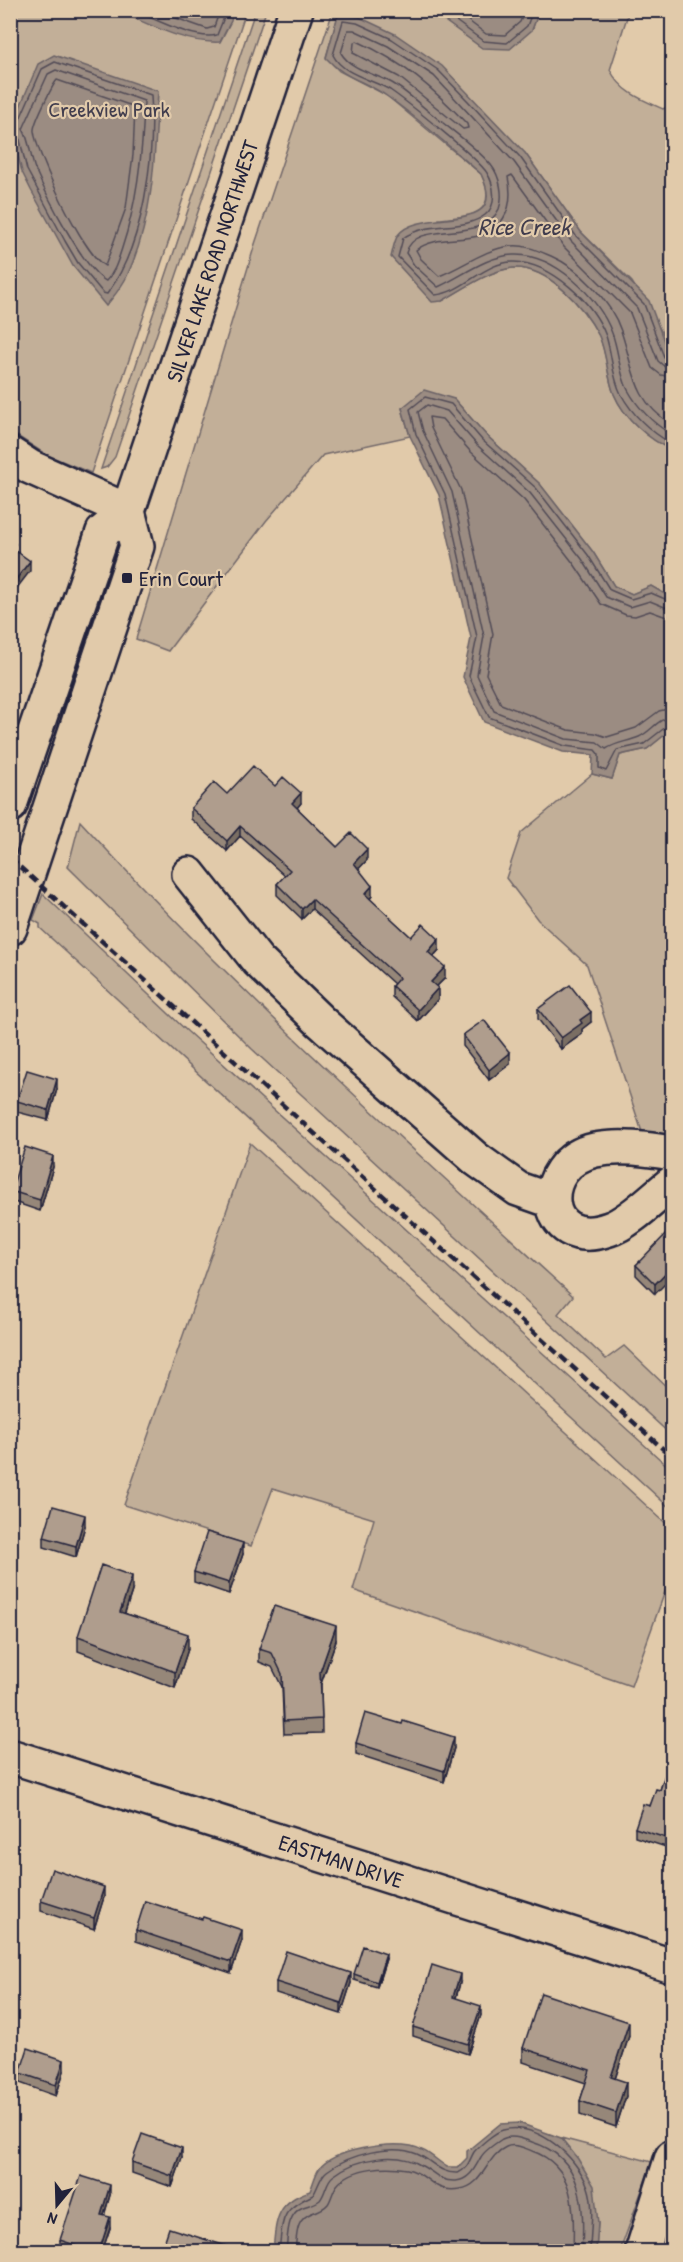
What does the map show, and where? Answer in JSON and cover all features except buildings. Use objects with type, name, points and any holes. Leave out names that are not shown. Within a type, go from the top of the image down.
[{"type":"main road","name":"SILVER LAKE ROAD NORTHWEST","points":[[128,511],[296,10]]},
{"type":"main road","points":[[10,454],[30,467],[128,511]]},
{"type":"main road","points":[[10,805],[103,532],[128,511]]},
{"type":"main road","points":[[10,928],[137,546],[128,511]]},
{"type":"main road","points":[[189,874],[258,961],[321,1022],[476,1160],[518,1189],[552,1201]]},
{"type":"main road","points":[[672,1153],[640,1148],[594,1150],[571,1161],[555,1186],[552,1201],[553,1212],[559,1222],[578,1231],[595,1233],[612,1228],[672,1183]]},
{"type":"main road","name":"EASTMAN DRIVE","points":[[10,1756],[672,1966]]},
{"type":"main road","points":[[642,2252],[672,2157]]},
{"type":"green space","name":"Creekview Park","points":[[11,11],[246,11],[91,473],[45,454],[11,432]]},
{"type":"green space","points":[[255,11],[266,11],[115,457],[107,467],[101,469]]},
{"type":"green space","points":[[333,11],[431,11],[482,47],[532,30],[539,11],[629,11],[610,70],[620,84],[639,98],[663,109],[672,105],[672,363],[663,334],[632,282],[581,232],[525,153],[338,16],[326,57],[339,71],[386,95],[481,174],[487,198],[479,211],[439,219],[442,301],[495,272],[513,268],[526,269],[552,281],[575,301],[599,336],[618,403],[638,427],[672,450],[672,598],[651,586],[632,594],[614,586],[593,552],[540,484],[486,435],[454,399],[402,408],[410,436],[323,455],[266,521],[168,651],[136,639],[255,244]]},
{"type":"green space","points":[[672,729],[672,1140],[643,1135],[587,965],[538,920],[506,878],[521,833],[592,774],[612,779],[620,755],[647,749]]},
{"type":"green space","points":[[80,821],[259,1005],[573,1296],[558,1314],[606,1359],[624,1346],[672,1392],[672,1436],[252,1049],[68,867]]},
{"type":"green space","points":[[43,894],[188,1032],[672,1470],[672,1510],[40,928],[40,924],[33,920]]},
{"type":"green space","points":[[250,1143],[672,1529],[672,1572],[631,1686],[353,1590],[374,1519],[273,1488],[251,1546],[124,1505]]},
{"type":"green space","points":[[561,2138],[652,2162],[620,2251],[596,2251],[598,2223]]},
{"type":"water","points":[[118,11],[233,11],[231,21],[220,42],[207,42],[155,27]]},
{"type":"water","points":[[431,11],[539,11],[532,30],[510,49],[482,48]]},
{"type":"water","name":"Rice Creek","points":[[338,15],[359,17],[395,34],[442,66],[525,153],[581,232],[649,301],[672,363],[672,450],[646,434],[618,403],[599,336],[575,301],[552,281],[526,269],[513,268],[495,272],[442,301],[432,302],[391,257],[398,235],[409,226],[474,214],[484,206],[487,194],[481,174],[436,134],[388,97],[341,71],[326,58]]},
{"type":"water","points":[[54,55],[158,91],[151,185],[143,231],[127,276],[106,306],[73,266],[31,190],[22,172],[11,128],[38,64]]},
{"type":"water","points":[[424,390],[454,399],[486,435],[540,484],[593,552],[614,586],[632,594],[651,586],[672,598],[672,694],[670,696],[672,729],[647,749],[620,755],[612,779],[592,774],[593,755],[563,752],[484,722],[463,677],[471,638],[439,495],[410,436],[402,408]]},
{"type":"water","points":[[519,2123],[561,2138],[578,2159],[594,2186],[598,2223],[596,2251],[273,2251],[277,2221],[284,2206],[299,2195],[310,2191],[319,2169],[336,2156],[362,2148],[401,2145],[421,2150],[447,2167],[458,2167],[467,2158],[467,2151],[500,2124]]},
{"type":"railway","points":[[10,858],[672,1457]]},
{"type":"place","name":"Erin Court","points":[[127,578]]}]
